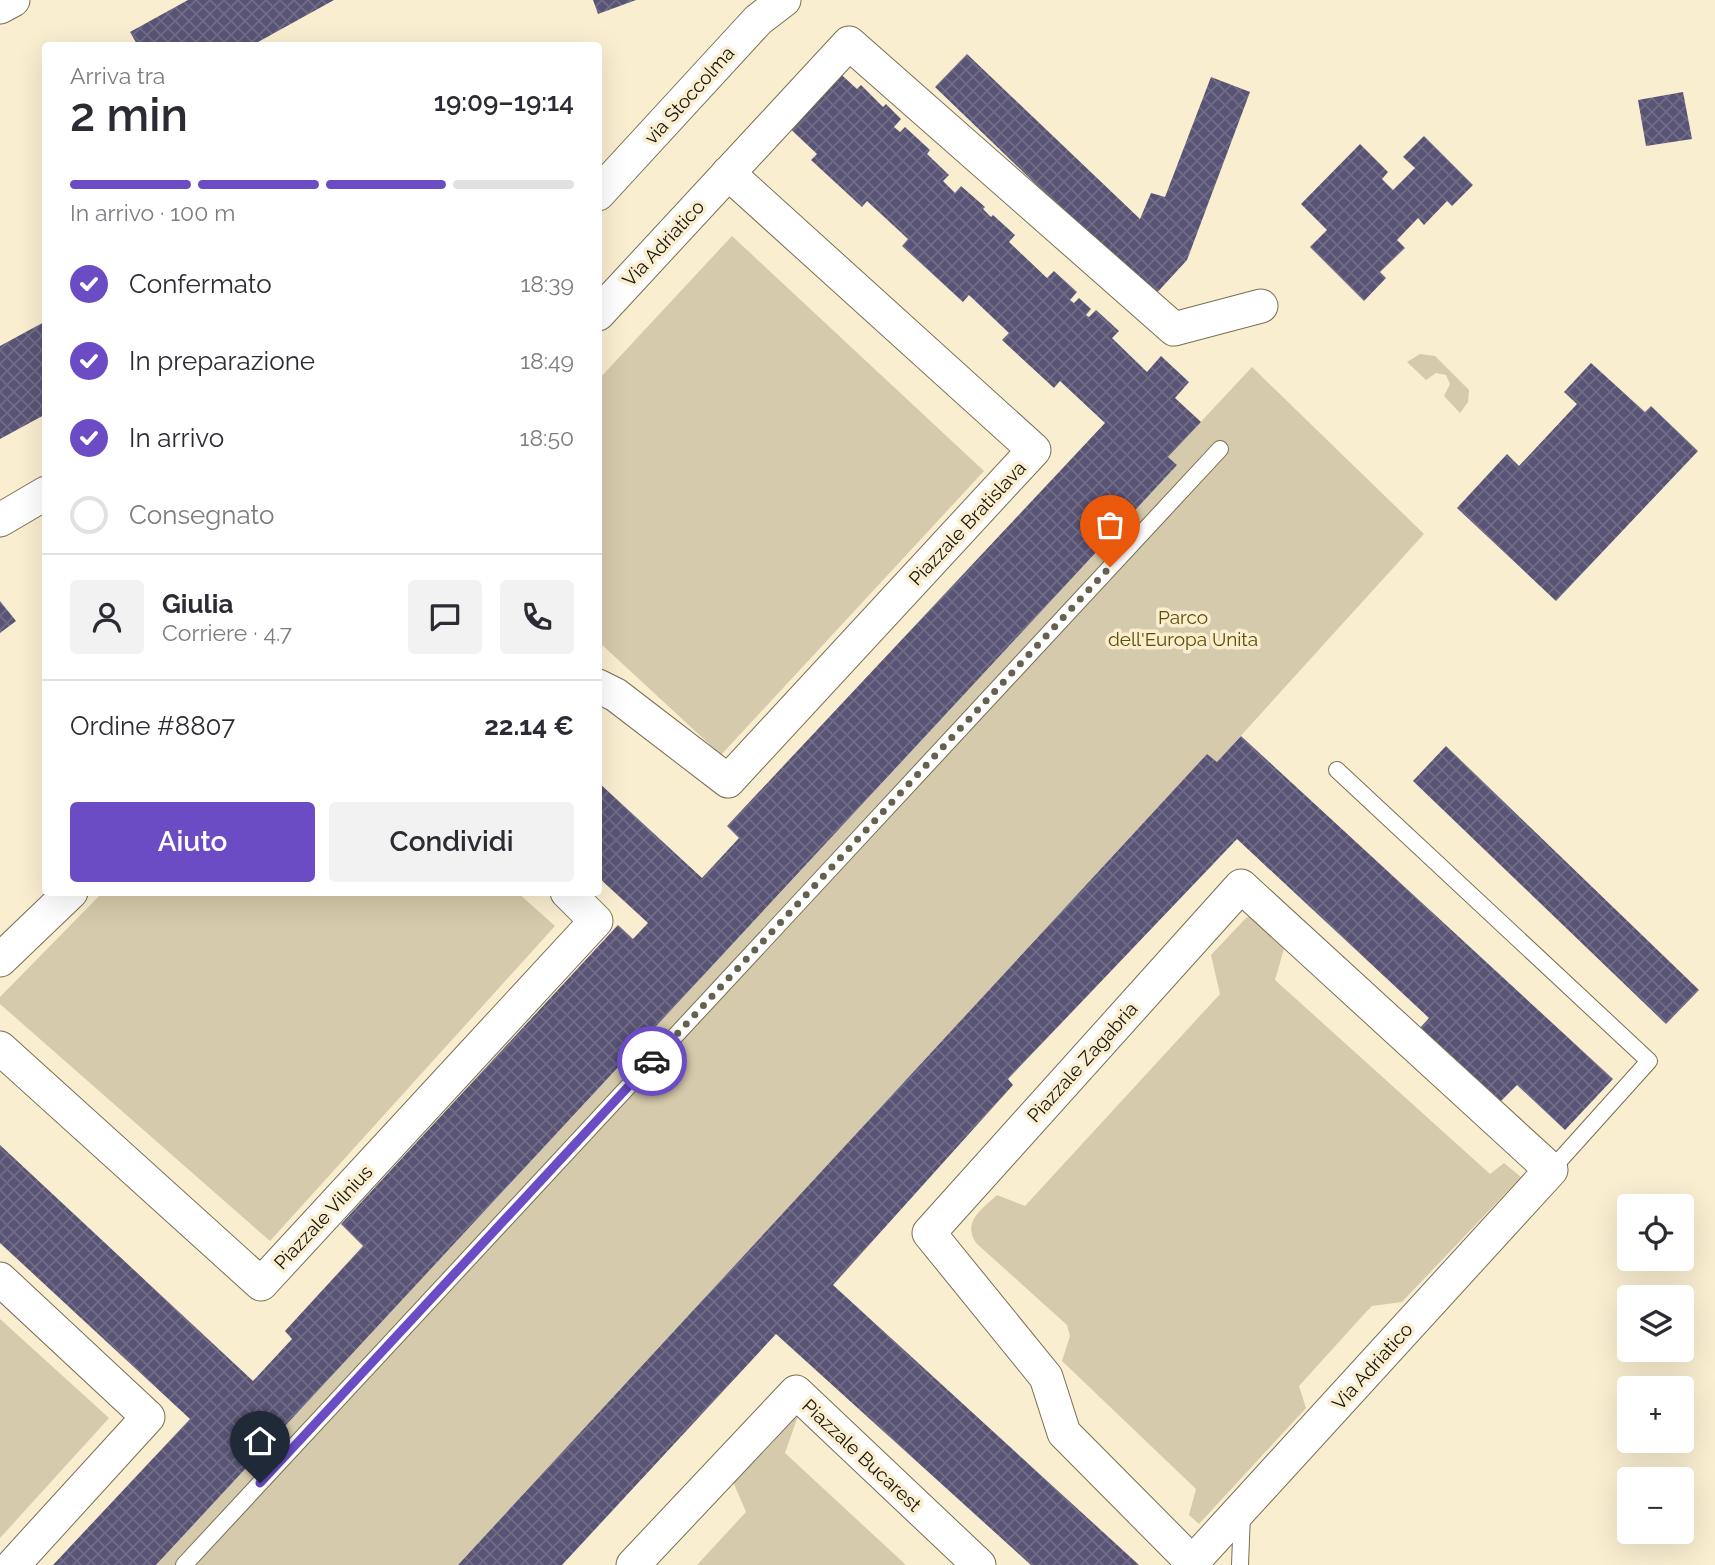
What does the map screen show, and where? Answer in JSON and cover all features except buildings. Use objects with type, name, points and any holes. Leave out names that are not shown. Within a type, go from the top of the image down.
[{"type":"street","points":[[0,7],[13,0]]},
{"type":"street","name":"via Stoccolma","points":[[602,190],[758,20],[784,0]]},
{"type":"street","name":"Via Adriatico","points":[[602,310],[849,43],[1174,329],[1261,306]]},
{"type":"street","name":"Piazzale Bratislava","points":[[602,688],[616,695],[728,780],[1034,450],[728,173]]},
{"type":"street","points":[[0,520],[42,495]]},
{"type":"street","name":"Piazzale Zagabria","points":[[1191,1564],[1064,1433],[1046,1377],[929,1233],[1241,886],[1551,1170]]},
{"type":"street","points":[[0,961],[67,896]]},
{"type":"street","name":"Piazzale Vilnius","points":[[0,1048],[261,1284],[596,921],[571,896]]},
{"type":"street","name":"Via Adriatico","points":[[1191,1564],[1551,1170]]},
{"type":"street","points":[[0,1279],[148,1417],[13,1565]]},
{"type":"street","name":"Piazzale Bucarest","points":[[633,1565],[796,1392],[979,1565]]},
{"type":"lane","points":[[184,1565],[1220,449]]},
{"type":"lane","points":[[1337,770],[1649,1061],[1551,1170]]},
{"type":"lane","points":[[1240,1565],[1242,1508]]},
{"type":"green space","points":[[732,236],[984,471],[721,755],[602,645],[602,376]]},
{"type":"green space","points":[[1420,354],[1435,356],[1469,390],[1468,402],[1460,413],[1444,396],[1450,384],[1446,375],[1436,373],[1426,380],[1407,362]]},
{"type":"green space","name":"Parco dell'Europa Unita","points":[[1252,367],[1424,534],[1217,762],[1207,754],[458,1565],[156,1565],[1177,465],[1168,457]]},
{"type":"green space","points":[[99,896],[521,896],[555,926],[270,1241],[0,1004],[0,997]]},
{"type":"green space","points":[[1251,916],[1286,942],[1275,980],[1490,1174],[1504,1163],[1521,1177],[1402,1302],[1372,1306],[1366,1312],[1299,1386],[1306,1408],[1199,1524],[1189,1515],[1196,1489],[1062,1361],[1070,1336],[1067,1325],[976,1243],[971,1229],[976,1216],[997,1195],[1025,1206],[1220,994],[1211,955]]},
{"type":"green space","points":[[0,1319],[109,1418],[0,1538]]},
{"type":"green space","points":[[791,1410],[798,1416],[785,1453],[906,1565],[697,1565],[746,1512],[731,1477]]},
{"type":"way so far","points":[[652,1061],[1110,567]]},
{"type":"route","points":[[260,1483],[652,1061]]}]
